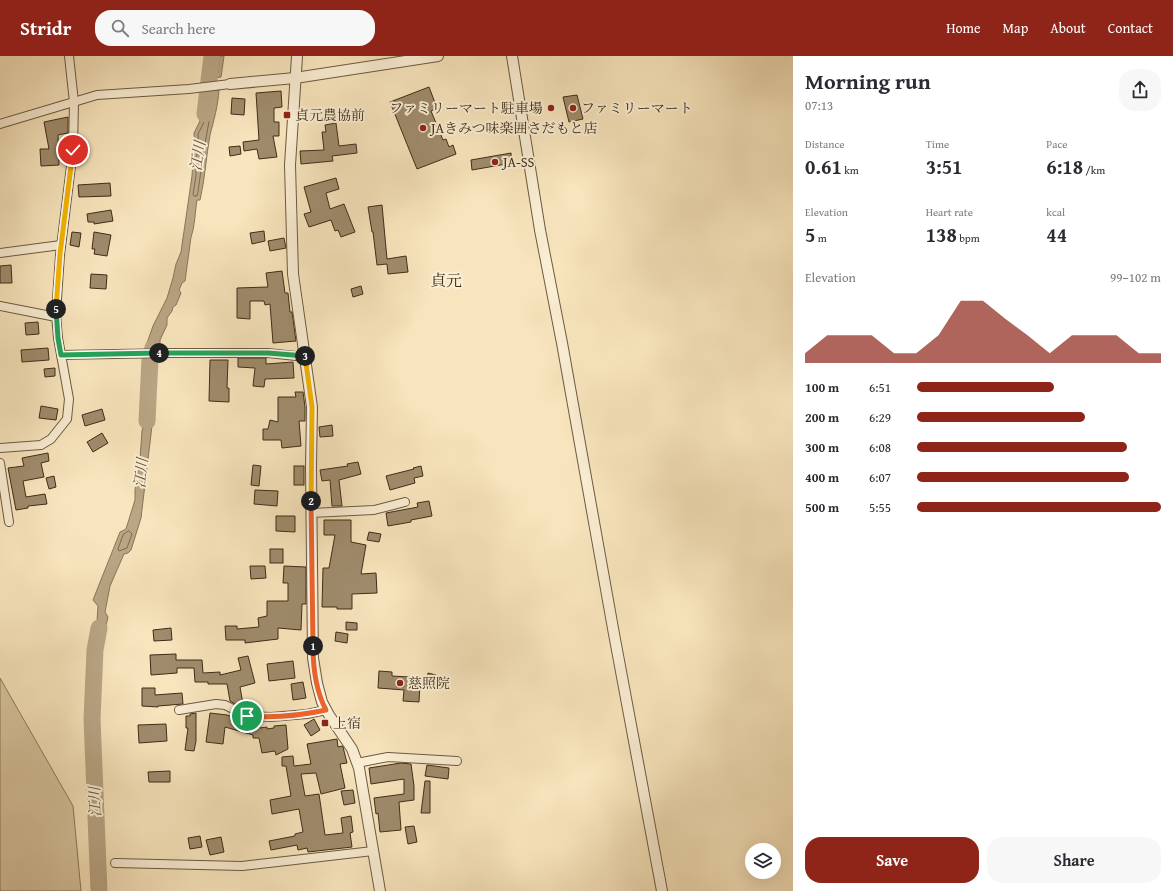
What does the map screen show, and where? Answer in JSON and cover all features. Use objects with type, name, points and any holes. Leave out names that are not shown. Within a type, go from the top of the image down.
[{"type":"street","points":[[0,448],[41,445],[51,438],[67,419],[69,399],[58,338],[56,317],[61,245],[73,150],[74,102],[69,56]]},
{"type":"street","points":[[297,56],[290,165],[293,266],[312,407],[311,513],[313,658],[322,702],[352,749],[357,762],[380,891]]},
{"type":"street","points":[[0,124],[97,95],[189,89],[295,78],[438,56]]},
{"type":"street","points":[[512,56],[540,230],[662,891]]},
{"type":"street","points":[[0,253],[61,245]]},
{"type":"street","points":[[0,306],[56,317]]},
{"type":"street","points":[[61,355],[139,353],[268,353],[305,356]]},
{"type":"street","points":[[0,463],[9,522]]},
{"type":"street","points":[[311,513],[374,510],[405,502]]},
{"type":"street","points":[[179,710],[225,705],[247,716],[270,718],[307,714],[326,710]]},
{"type":"street","points":[[357,762],[388,757],[456,761]]},
{"type":"street","points":[[115,863],[242,866],[373,851]]},
{"type":"shaded area","points":[[0,678],[73,806],[81,891],[0,891]]},
{"type":"water","points":[[205,56],[224,56],[221,77],[202,80]]},
{"type":"water","points":[[219,90],[217,107],[210,135],[202,192],[200,200],[197,200],[185,281],[182,283],[179,290],[181,293],[176,305],[173,307],[167,318],[167,325],[160,340],[160,349],[145,349],[153,326],[167,298],[176,264],[181,252],[192,176],[193,160],[191,158],[195,150],[194,133],[200,121],[198,112],[200,93]]},
{"type":"water","points":[[149,398],[153,401],[154,409],[141,518],[131,550],[124,554],[110,586],[105,612],[108,617],[102,643],[98,644],[95,650],[98,606],[93,600],[120,532],[126,529],[135,500],[146,400]]},
{"type":"building","points":[[429,87],[437,108],[431,111],[443,140],[446,139],[449,147],[453,145],[456,154],[417,169],[390,102]]},
{"type":"building","points":[[281,91],[282,107],[274,108],[274,122],[279,122],[279,136],[273,136],[277,157],[259,159],[257,149],[244,151],[243,142],[259,140],[256,93]]},
{"type":"building","name":"ファミリーマート","points":[[577,95],[583,119],[569,122],[563,97]]},
{"type":"building","points":[[232,98],[245,99],[244,115],[231,114]]},
{"type":"building","points":[[68,117],[68,133],[58,135],[59,165],[41,166],[40,149],[49,149],[44,122]]},
{"type":"building","points":[[336,123],[339,146],[356,144],[357,153],[332,156],[333,161],[301,164],[300,151],[324,150],[322,132],[326,132],[325,125]]},
{"type":"building","points":[[240,146],[241,154],[230,156],[229,147]]},
{"type":"building","points":[[511,153],[512,163],[472,170],[471,160]]},
{"type":"building","points":[[336,178],[339,189],[326,193],[330,209],[344,204],[355,232],[341,237],[338,230],[335,231],[331,220],[309,227],[304,214],[311,212],[304,187]]},
{"type":"building","points":[[110,183],[111,196],[79,197],[78,185]]},
{"type":"building","points":[[382,205],[387,259],[406,256],[408,272],[388,274],[387,264],[377,265],[368,207]]},
{"type":"building","points":[[111,210],[113,221],[94,224],[94,222],[88,222],[87,214]]},
{"type":"building","points":[[264,231],[265,241],[252,244],[250,233]]},
{"type":"building","points":[[72,232],[81,233],[79,247],[70,245]]},
{"type":"building","points":[[94,232],[111,235],[107,256],[94,254],[95,249],[92,249]]},
{"type":"building","points":[[284,238],[286,248],[270,251],[268,241]]},
{"type":"building","points":[[11,265],[12,283],[0,283],[0,266]]},
{"type":"building","points":[[282,271],[285,293],[288,293],[290,312],[292,312],[296,341],[273,343],[270,304],[265,305],[264,301],[250,301],[250,319],[237,318],[237,288],[268,287],[266,273]]},
{"type":"building","points":[[91,274],[107,275],[106,289],[90,288]]},
{"type":"building","points":[[361,286],[363,294],[353,297],[351,289]]},
{"type":"building","points":[[38,322],[39,334],[26,335],[25,323]]},
{"type":"building","points":[[48,348],[49,360],[22,362],[21,350]]},
{"type":"building","points":[[238,358],[266,358],[266,364],[293,362],[294,378],[265,379],[264,387],[253,386],[255,368],[238,367]]},
{"type":"building","points":[[210,360],[228,360],[227,388],[229,388],[229,402],[209,401]]},
{"type":"building","points":[[55,368],[55,376],[45,377],[44,369]]},
{"type":"building","points":[[295,392],[303,392],[305,407],[305,421],[299,421],[301,446],[282,448],[281,440],[263,440],[263,429],[268,429],[270,420],[278,422],[278,397],[296,397]]},
{"type":"building","points":[[41,406],[58,409],[56,420],[39,418]]},
{"type":"building","points":[[102,409],[105,420],[85,426],[82,415]]},
{"type":"building","points":[[332,425],[333,436],[320,437],[319,427]]},
{"type":"building","points":[[102,433],[108,443],[93,452],[87,442]]},
{"type":"building","points":[[48,453],[49,461],[41,463],[44,477],[23,481],[26,497],[45,494],[47,504],[28,506],[28,508],[16,510],[8,468],[24,466],[22,458]]},
{"type":"building","points":[[358,462],[361,474],[339,480],[342,506],[332,506],[330,480],[322,481],[320,470],[348,466],[347,464]]},
{"type":"building","points":[[253,465],[261,466],[259,486],[251,485]]},
{"type":"building","points":[[294,466],[304,466],[304,485],[294,485]]},
{"type":"building","points":[[421,466],[423,476],[414,478],[415,483],[390,490],[386,476]]},
{"type":"building","points":[[54,476],[56,487],[49,489],[46,478]]},
{"type":"building","points":[[255,490],[278,491],[277,506],[254,504]]},
{"type":"building","points":[[429,501],[432,516],[388,526],[386,513],[418,507],[417,503]]},
{"type":"building","points":[[276,516],[295,516],[295,532],[276,531]]},
{"type":"building","points":[[324,520],[351,520],[351,542],[366,545],[361,574],[376,573],[377,593],[352,594],[352,609],[322,607],[323,568],[329,568],[335,535],[324,535]]},
{"type":"building","points":[[369,532],[381,534],[379,542],[367,540]]},
{"type":"building","points":[[270,549],[283,549],[283,563],[270,563]]},
{"type":"building","points":[[250,566],[265,566],[266,578],[251,579]]},
{"type":"building","points":[[284,566],[306,567],[306,604],[302,604],[301,630],[278,628],[278,639],[245,643],[245,640],[226,640],[225,626],[237,626],[237,629],[259,627],[258,618],[267,616],[267,601],[288,601],[288,583],[283,583]]},
{"type":"building","points":[[346,622],[357,623],[357,630],[346,630]]},
{"type":"building","points":[[171,628],[172,640],[154,641],[153,630]]},
{"type":"building","points":[[336,632],[348,634],[347,643],[335,641]]},
{"type":"building","points":[[176,654],[176,660],[202,660],[203,673],[220,672],[220,675],[241,670],[238,658],[248,656],[255,683],[240,687],[243,704],[237,705],[230,701],[227,684],[195,682],[194,668],[177,668],[177,673],[151,675],[150,655]]},
{"type":"building","points":[[293,661],[295,678],[269,681],[267,664]]},
{"type":"building","name":"慈照院","points":[[379,671],[392,672],[392,676],[427,678],[428,673],[436,675],[433,687],[420,684],[419,702],[403,701],[404,690],[378,688]]},
{"type":"building","points":[[303,682],[306,698],[293,700],[291,684]]},
{"type":"building","points":[[142,688],[155,688],[155,695],[182,693],[183,704],[158,707],[142,706]]},
{"type":"building","points":[[196,713],[196,741],[194,751],[185,750],[188,728],[186,728],[186,716]]},
{"type":"building","points":[[210,713],[227,715],[246,721],[259,722],[260,728],[267,727],[267,729],[274,728],[274,726],[286,725],[288,749],[276,755],[275,751],[262,753],[259,738],[253,738],[253,735],[225,727],[223,744],[206,742]]},
{"type":"building","points":[[314,719],[320,730],[311,736],[304,725]]},
{"type":"building","points":[[166,724],[167,741],[139,743],[138,725]]},
{"type":"building","points":[[337,739],[338,747],[343,747],[347,763],[340,764],[345,788],[321,794],[316,773],[301,774],[305,796],[319,794],[325,835],[343,833],[341,818],[351,816],[353,832],[350,833],[352,847],[308,852],[307,848],[298,850],[297,845],[271,850],[269,841],[295,836],[295,834],[303,832],[299,809],[272,814],[270,800],[291,796],[286,766],[282,766],[282,757],[293,756],[294,766],[311,764],[307,744]]},
{"type":"building","points":[[401,763],[411,764],[414,800],[399,802],[401,830],[380,832],[378,813],[376,814],[374,798],[404,794],[404,779],[371,784],[369,768]]},
{"type":"building","points":[[427,765],[449,768],[448,779],[425,776]]},
{"type":"building","points":[[170,771],[170,782],[149,782],[148,772]]},
{"type":"building","points":[[425,781],[430,781],[430,813],[421,813]]},
{"type":"building","points":[[353,790],[355,803],[344,805],[341,791]]},
{"type":"building","points":[[414,826],[417,842],[408,844],[405,827]]},
{"type":"building","points":[[200,836],[202,847],[190,849],[188,838]]},
{"type":"building","points":[[221,837],[224,852],[210,855],[206,840]]},
{"type":"waterway","name":"江川","points":[[205,114],[212,56]]},
{"type":"waterway","name":"江川","points":[[147,421],[150,359],[153,348]]},
{"type":"waterway","name":"江川","points":[[99,628],[95,650],[92,719],[99,891]]},
{"type":"place","name":"ファミリーマート駐車場","points":[[551,108]]},
{"type":"place","name":"ファミリーマート","points":[[573,108]]},
{"type":"place","name":"貞元農協前","points":[[287,115]]},
{"type":"place","name":"JAきみつ味楽囲さだもと店","points":[[423,128]]},
{"type":"place","name":"JA-SS","points":[[495,162]]},
{"type":"place","name":"慈照院","points":[[400,683]]},
{"type":"place","name":"上宿","points":[[325,723]]},
{"type":"district","name":"貞元","points":[[446,280]]},
{"type":"route","points":[[73,150],[60,254],[56,314],[61,355],[268,353],[305,356],[312,407],[311,467],[313,658],[317,683],[322,702],[326,710],[307,714],[270,718],[247,716]]}]
